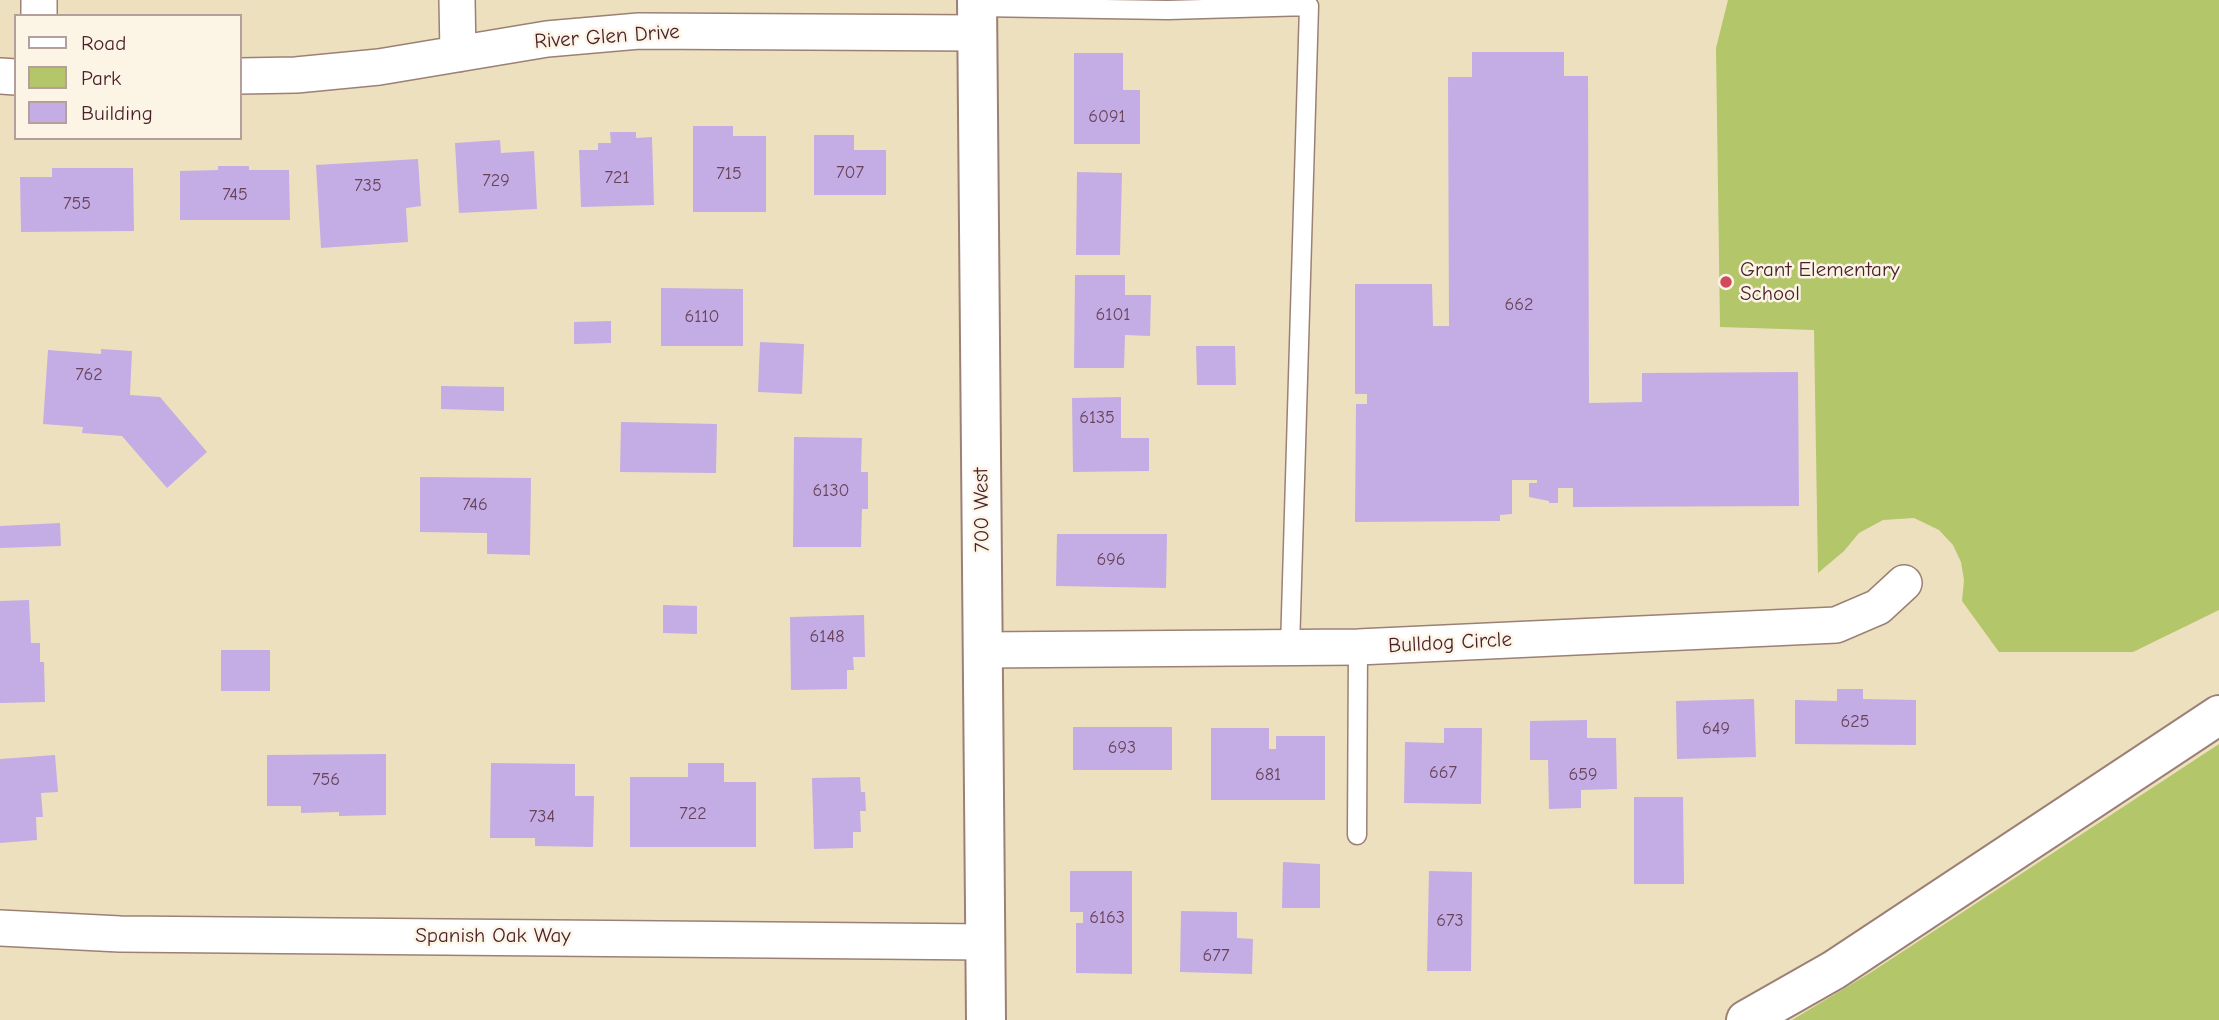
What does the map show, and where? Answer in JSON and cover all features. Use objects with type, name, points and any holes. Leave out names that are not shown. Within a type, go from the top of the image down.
[{"type":"main road","name":"700 West","points":[[977,13],[986,1020]]},
{"type":"main road","points":[[1746,1020],[1834,970],[2219,715]]},
{"type":"street","points":[[457,0],[458,54]]},
{"type":"street","name":"River Glen Drive","points":[[242,76],[296,75],[458,54],[547,39],[639,31],[977,13]]},
{"type":"street","name":"Bulldog Circle","points":[[983,650],[1358,647],[1836,625],[1878,607],[1904,583]]},
{"type":"street","name":"Spanish Oak Way","points":[[0,928],[120,934],[986,943]]},
{"type":"lane","points":[[977,13],[1168,10],[1315,3],[1290,648]]},
{"type":"lane","points":[[1357,835],[1358,647]]},
{"type":"green space","points":[[1728,0],[2219,0],[2219,610],[2133,652],[1999,652],[1962,601],[1964,580],[1961,562],[1953,545],[1939,530],[1914,518],[1883,520],[1859,533],[1844,551],[1818,573],[1814,330],[1720,327],[1716,48]]},
{"type":"green space","points":[[2219,744],[2219,1020],[1792,1020],[1870,973]]},
{"type":"building","points":[[1472,52],[1564,52],[1564,76],[1588,76],[1589,403],[1642,402],[1642,373],[1798,372],[1799,506],[1573,507],[1573,488],[1558,488],[1558,503],[1549,503],[1529,497],[1529,483],[1537,483],[1537,480],[1512,480],[1512,514],[1500,515],[1500,521],[1355,522],[1356,404],[1367,404],[1367,394],[1355,394],[1355,284],[1432,284],[1433,326],[1449,326],[1448,77],[1472,77]]},
{"type":"building","points":[[1074,53],[1123,53],[1123,90],[1140,90],[1140,144],[1074,144]]},
{"type":"building","points":[[693,126],[733,126],[733,136],[766,136],[766,212],[693,212]]},
{"type":"building","points":[[610,132],[636,132],[636,138],[652,137],[654,205],[581,207],[579,150],[598,150],[598,143],[611,143]]},
{"type":"building","points":[[814,135],[854,135],[854,150],[886,150],[886,195],[814,195]]},
{"type":"building","points":[[500,140],[501,153],[534,151],[537,209],[459,213],[455,143]]},
{"type":"building","points":[[418,159],[421,206],[406,208],[408,242],[321,248],[316,165]]},
{"type":"building","points":[[218,166],[249,166],[249,170],[289,170],[290,220],[180,220],[180,171],[218,170]]},
{"type":"building","points":[[52,168],[133,168],[134,231],[21,232],[20,177],[52,177]]},
{"type":"building","points":[[1077,172],[1122,173],[1120,255],[1076,255]]},
{"type":"building","points":[[1075,275],[1125,275],[1125,295],[1151,295],[1150,336],[1125,335],[1124,368],[1074,368]]},
{"type":"building","points":[[661,288],[743,289],[743,346],[661,346]]},
{"type":"building","points":[[611,321],[611,343],[574,344],[574,322]]},
{"type":"building","points":[[760,342],[804,344],[802,394],[758,392]]},
{"type":"building","points":[[1196,346],[1235,346],[1236,385],[1197,385]]},
{"type":"building","points":[[101,349],[132,351],[130,395],[160,397],[207,452],[167,488],[122,436],[82,433],[83,427],[43,424],[48,350],[101,354]]},
{"type":"building","points":[[441,386],[504,387],[504,411],[441,409]]},
{"type":"building","points":[[1121,397],[1121,438],[1149,438],[1149,471],[1073,472],[1072,398]]},
{"type":"building","points":[[621,422],[717,424],[716,473],[620,472]]},
{"type":"building","points":[[794,437],[862,438],[861,472],[868,472],[868,509],[862,509],[861,547],[793,547]]},
{"type":"building","points":[[420,477],[531,478],[530,555],[487,554],[487,533],[420,532]]},
{"type":"building","points":[[60,523],[61,546],[0,548],[0,526]]},
{"type":"building","points":[[1057,534],[1167,534],[1166,588],[1056,586]]},
{"type":"building","points":[[29,600],[31,643],[40,643],[40,662],[44,662],[45,702],[0,703],[0,601]]},
{"type":"building","points":[[663,605],[697,606],[697,634],[663,633]]},
{"type":"building","points":[[864,615],[865,657],[853,657],[854,670],[847,670],[847,689],[791,690],[790,617]]},
{"type":"building","points":[[221,650],[270,650],[270,691],[221,691]]},
{"type":"building","points":[[1837,689],[1863,689],[1863,699],[1916,700],[1916,745],[1795,744],[1795,700],[1837,701]]},
{"type":"building","points":[[1754,699],[1756,757],[1677,759],[1676,701]]},
{"type":"building","points":[[1587,720],[1587,738],[1616,738],[1617,789],[1581,790],[1581,808],[1549,809],[1548,760],[1530,760],[1530,721]]},
{"type":"building","points":[[1073,727],[1172,727],[1172,770],[1073,770]]},
{"type":"building","points":[[1211,728],[1269,728],[1269,749],[1276,749],[1276,736],[1325,736],[1325,800],[1211,800]]},
{"type":"building","points":[[1444,728],[1482,728],[1481,804],[1404,803],[1405,742],[1444,743]]},
{"type":"building","points":[[386,754],[386,815],[339,816],[339,812],[301,813],[301,806],[267,806],[267,755]]},
{"type":"building","points":[[55,755],[58,792],[41,793],[43,817],[36,817],[37,840],[0,843],[0,759]]},
{"type":"building","points":[[491,763],[575,764],[575,796],[594,796],[593,847],[535,846],[535,838],[490,838]]},
{"type":"building","points":[[688,763],[724,763],[724,782],[756,782],[756,847],[630,847],[630,777],[688,777]]},
{"type":"building","points":[[860,777],[861,792],[865,792],[866,811],[860,811],[861,832],[853,832],[853,848],[814,849],[812,778]]},
{"type":"building","points":[[1634,797],[1683,797],[1684,884],[1634,884]]},
{"type":"building","points":[[1283,862],[1320,864],[1320,908],[1282,908]]},
{"type":"building","points":[[1070,871],[1132,871],[1132,974],[1076,973],[1076,923],[1083,923],[1083,912],[1070,912]]},
{"type":"building","points":[[1429,871],[1472,872],[1471,971],[1427,971]]},
{"type":"building","points":[[1181,911],[1237,912],[1237,938],[1253,939],[1252,974],[1180,972]]},
{"type":"place","name":"Grant Elementary School","points":[[1726,282]]}]
